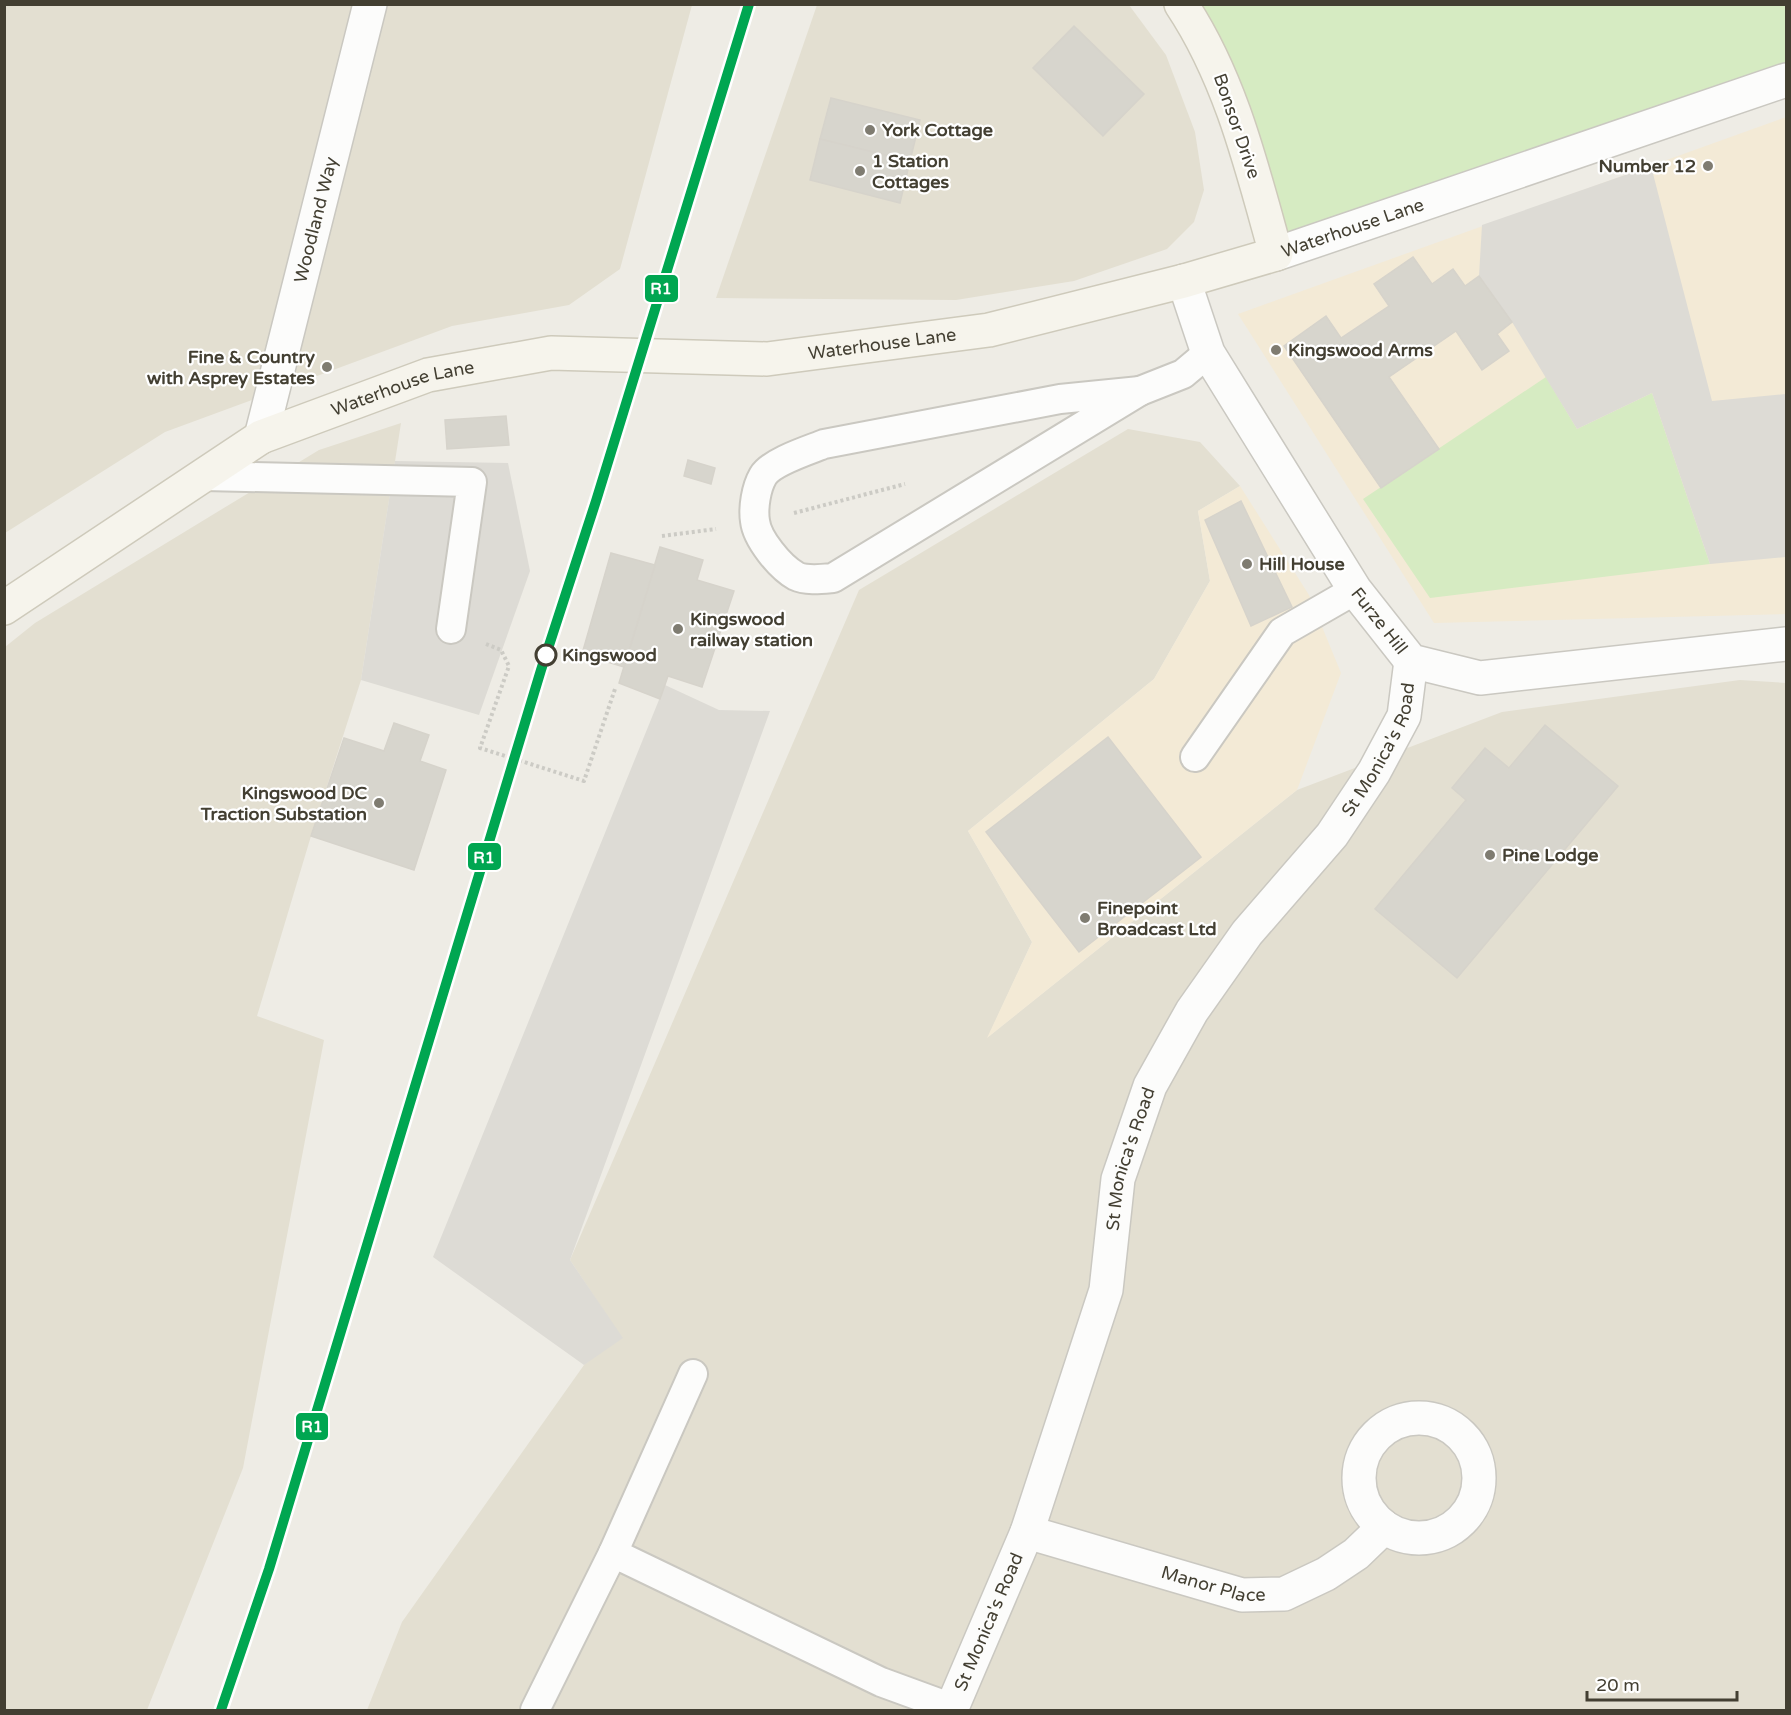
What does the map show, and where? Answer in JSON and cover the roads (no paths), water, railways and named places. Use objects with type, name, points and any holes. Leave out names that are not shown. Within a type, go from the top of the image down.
[{"type":"main road","name":"Bonsor Drive","points":[[1181,4],[1216,66],[1250,160],[1276,254]]},
{"type":"main road","name":"Waterhouse Lane","points":[[4,608],[261,437],[428,375],[551,352],[767,359],[988,330],[1184,281],[1276,254]]},
{"type":"street","name":"Woodland Way","points":[[261,437],[370,4]]},
{"type":"street","name":"Waterhouse Lane","points":[[1276,254],[1786,80]]},
{"type":"street","name":"Furze Hill","points":[[1184,281],[1208,353],[1355,590],[1411,661],[1480,678],[1786,644]]},
{"type":"street","name":"St Monica's Road","points":[[952,1709],[1027,1532],[1106,1290],[1118,1179],[1150,1086],[1192,1011],[1248,933],[1332,835],[1374,772],[1404,716],[1411,661]]},
{"type":"street","name":"Manor Place","points":[[1027,1532],[1242,1595],[1284,1594],[1326,1574],[1356,1554],[1384,1527]]},
{"type":"lane","points":[[1140,391],[1060,399],[824,444],[787,458],[763,474],[755,500],[755,523],[772,555],[797,577],[820,580],[833,578],[1140,391],[1183,374],[1208,353]]},
{"type":"lane","points":[[204,476],[472,482],[451,629]]},
{"type":"lane","points":[[1195,757],[1282,632],[1355,590]]},
{"type":"lane","points":[[535,1710],[613,1553],[693,1374]]},
{"type":"lane","points":[[613,1553],[881,1682],[952,1709]]},
{"type":"place","name":"York Cottage","points":[[870,130]]},
{"type":"place","name":"Number 12","points":[[1708,166]]},
{"type":"place","name":"1 Station Cottages","points":[[860,171]]},
{"type":"place","name":"Kingswood Arms","points":[[1276,350]]},
{"type":"place","name":"Fine & Country with Asprey Estates","points":[[327,367]]},
{"type":"place","name":"Hill House","points":[[1247,564]]},
{"type":"place","name":"Kingswood railway station","points":[[678,629]]},
{"type":"place","name":"Kingswood","points":[[546,655]]},
{"type":"place","name":"Kingswood DC Traction Substation","points":[[379,803]]},
{"type":"place","name":"Pine Lodge","points":[[1490,855]]},
{"type":"place","name":"Finepoint Broadcast Ltd","points":[[1085,918]]}]
